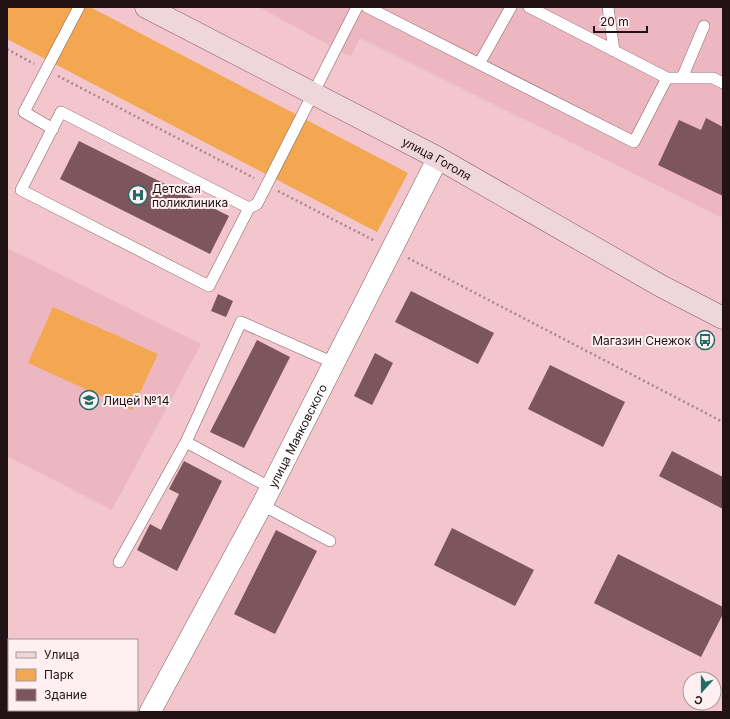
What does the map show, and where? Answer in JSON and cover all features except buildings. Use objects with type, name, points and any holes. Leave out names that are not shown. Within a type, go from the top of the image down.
[{"type":"main road","name":"улица Гоголя","points":[[152,8],[438,158],[661,286],[723,318]]},
{"type":"street","name":"улица Маяковского","points":[[150,712],[267,496],[438,158]]},
{"type":"lane","points":[[53,129],[24,112],[79,7]]},
{"type":"lane","points":[[249,208],[61,112],[21,190],[209,286],[249,208],[257,204],[357,7]]},
{"type":"lane","points":[[367,7],[634,142],[667,78]]},
{"type":"lane","points":[[479,64],[510,7]]},
{"type":"lane","points":[[528,7],[667,78],[713,78],[723,83]]},
{"type":"lane","points":[[608,7],[614,51]]},
{"type":"lane","points":[[682,78],[704,26]]},
{"type":"lane","points":[[119,562],[186,442],[241,322],[334,363]]},
{"type":"lane","points":[[186,442],[267,496],[330,541]]},
{"type":"path","points":[[7,49],[723,422]]},
{"type":"shaded area","points":[[259,7],[723,7],[723,218],[360,38],[351,57]]},
{"type":"shaded area","name":"Лицей №14","points":[[7,248],[201,344],[112,510],[7,456]]},
{"type":"green space","points":[[7,7],[90,7],[408,173],[377,232],[7,39]]},
{"type":"green space","points":[[53,307],[158,354],[132,410],[28,363]]},
{"type":"place","name":"Детская поликлиника","points":[[138,195]]},
{"type":"place","name":"Магазин Снежок","points":[[705,340]]},
{"type":"place","name":"Лицей №14","points":[[89,400]]}]
